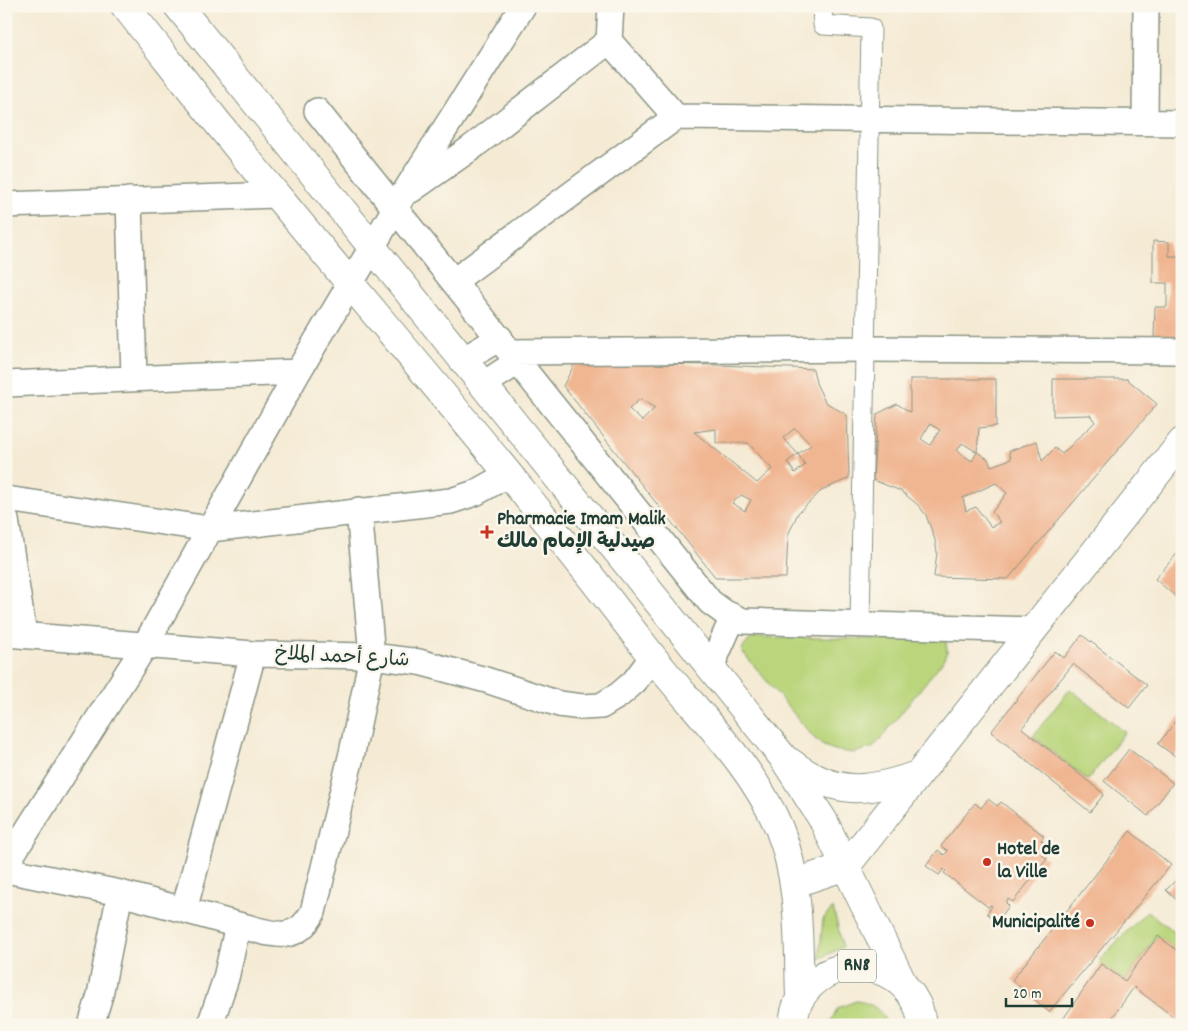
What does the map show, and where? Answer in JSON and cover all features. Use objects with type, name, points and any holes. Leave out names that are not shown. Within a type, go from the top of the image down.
[{"type":"main road","points":[[125,6],[276,194],[564,543],[652,658],[722,740],[754,782],[778,828],[795,883],[793,1013]]},
{"type":"main road","points":[[178,6],[782,756],[823,820],[914,1004]]},
{"type":"main road","points":[[795,883],[846,866],[1182,442]]},
{"type":"main road","points":[[782,756],[820,782],[841,788],[870,789],[917,775]]},
{"type":"main road","name":"RN8","points":[[793,1013],[813,982],[829,972],[848,966],[868,966],[887,972],[914,1004],[939,1025]]},
{"type":"street","points":[[6,864],[144,647],[298,372],[350,284],[399,202],[523,6]]},
{"type":"street","points":[[611,6],[609,41],[676,117]]},
{"type":"street","points":[[822,6],[822,25],[871,28],[860,625]]},
{"type":"street","points":[[1145,122],[1146,6]]},
{"type":"street","points":[[399,202],[609,41]]},
{"type":"street","points":[[317,111],[399,202],[454,281],[710,602],[733,617],[743,621],[1034,630]]},
{"type":"street","points":[[454,281],[676,117],[1182,123]]},
{"type":"street","points":[[6,205],[276,194]]},
{"type":"street","points":[[129,200],[134,378]]},
{"type":"street","points":[[464,359],[510,350],[865,349],[1182,351]]},
{"type":"street","points":[[484,384],[510,350]]},
{"type":"street","points":[[6,384],[298,372]]},
{"type":"street","points":[[6,499],[210,529],[359,510],[451,501],[474,493],[507,475]]},
{"type":"street","points":[[6,870],[120,893],[286,935],[299,930],[310,917],[352,753],[372,656],[359,510]]},
{"type":"street","points":[[6,520],[15,634]]},
{"type":"street","points":[[710,667],[733,617]]},
{"type":"street","name":"شارع أحمد الملاخ","points":[[15,634],[144,647],[253,654],[372,656],[419,662],[486,680],[559,704],[582,707],[601,706],[619,695],[634,682],[652,658]]},
{"type":"street","points":[[184,910],[253,654]]},
{"type":"street","points":[[91,1025],[100,995],[120,893]]},
{"type":"street","points":[[210,1025],[226,978],[238,924]]},
{"type":"green space","points":[[752,637],[946,640],[947,652],[942,662],[874,747],[854,753],[834,750],[822,745],[814,738],[741,650]]},
{"type":"green space","points":[[1070,689],[1125,732],[1088,780],[1033,736]]},
{"type":"green space","points":[[833,908],[843,947],[819,959],[823,919]]},
{"type":"green space","points":[[1147,911],[1182,938],[1182,954],[1157,936],[1125,981],[1101,964],[1100,959]]},
{"type":"green space","points":[[856,1001],[867,1003],[876,1008],[882,1015],[886,1025],[829,1025],[838,1008]]},
{"type":"building","points":[[1153,241],[1169,242],[1169,256],[1182,256],[1182,339],[1154,339],[1155,307],[1167,307],[1167,283],[1153,283]]},
{"type":"building","points":[[575,363],[718,365],[813,369],[816,383],[825,402],[847,415],[849,478],[821,491],[798,513],[788,535],[786,578],[716,578],[563,386]],"holes":[[[640,399],[655,408],[642,421],[629,409]],[[795,428],[811,445],[798,454],[783,438]],[[716,429],[716,443],[748,443],[772,469],[757,483],[694,432]],[[798,454],[805,465],[795,473],[787,462]],[[741,495],[751,500],[745,511],[732,503]]]},
{"type":"building","points":[[910,379],[996,379],[996,426],[979,428],[977,452],[988,459],[991,466],[1011,459],[1009,451],[1037,441],[1042,461],[1055,448],[1062,454],[1095,422],[1090,415],[1053,416],[1053,379],[1127,379],[1157,404],[1008,579],[934,577],[937,552],[935,540],[926,515],[918,505],[901,491],[873,480],[877,414],[897,404],[910,412]],"holes":[[[930,424],[940,430],[930,445],[921,439]],[[962,443],[977,452],[972,461],[957,451]],[[996,483],[1007,493],[992,512],[1000,522],[991,527],[976,507],[966,511],[963,498]]]},
{"type":"building","points":[[1182,548],[1182,602],[1155,579]]},
{"type":"building","points":[[1082,635],[1147,685],[1129,708],[1073,664],[1022,728],[1104,794],[1090,812],[991,732],[1055,651],[1064,658]]},
{"type":"building","points":[[1179,717],[1182,719],[1182,747],[1175,756],[1158,744]]},
{"type":"building","points":[[1129,749],[1173,783],[1148,816],[1104,781]]},
{"type":"building","name":"Hotel de la Ville","points":[[988,799],[997,806],[1001,802],[1044,836],[1041,840],[1049,847],[1042,855],[1047,859],[1013,902],[1008,899],[1006,903],[1009,906],[997,922],[987,913],[992,906],[988,907],[944,873],[946,871],[944,869],[939,875],[926,866],[938,850],[944,855],[948,851],[941,846],[975,803],[981,808]]},
{"type":"building","name":"Municipalité","points":[[1130,831],[1171,865],[1049,1012],[1012,980]]},
{"type":"building","points":[[1182,874],[1182,905],[1166,890]]},
{"type":"building","points":[[1158,936],[1182,954],[1182,1017],[1179,1021],[1134,987],[1107,1025],[1059,1025],[1101,964],[1125,981]]},
{"type":"place","name":"Pharmacie Imam Malik صيدلية الإمام مالك","points":[[487,532]]},
{"type":"place","name":"Hotel de la Ville","points":[[987,862]]},
{"type":"place","name":"Municipalité","points":[[1090,923]]}]
